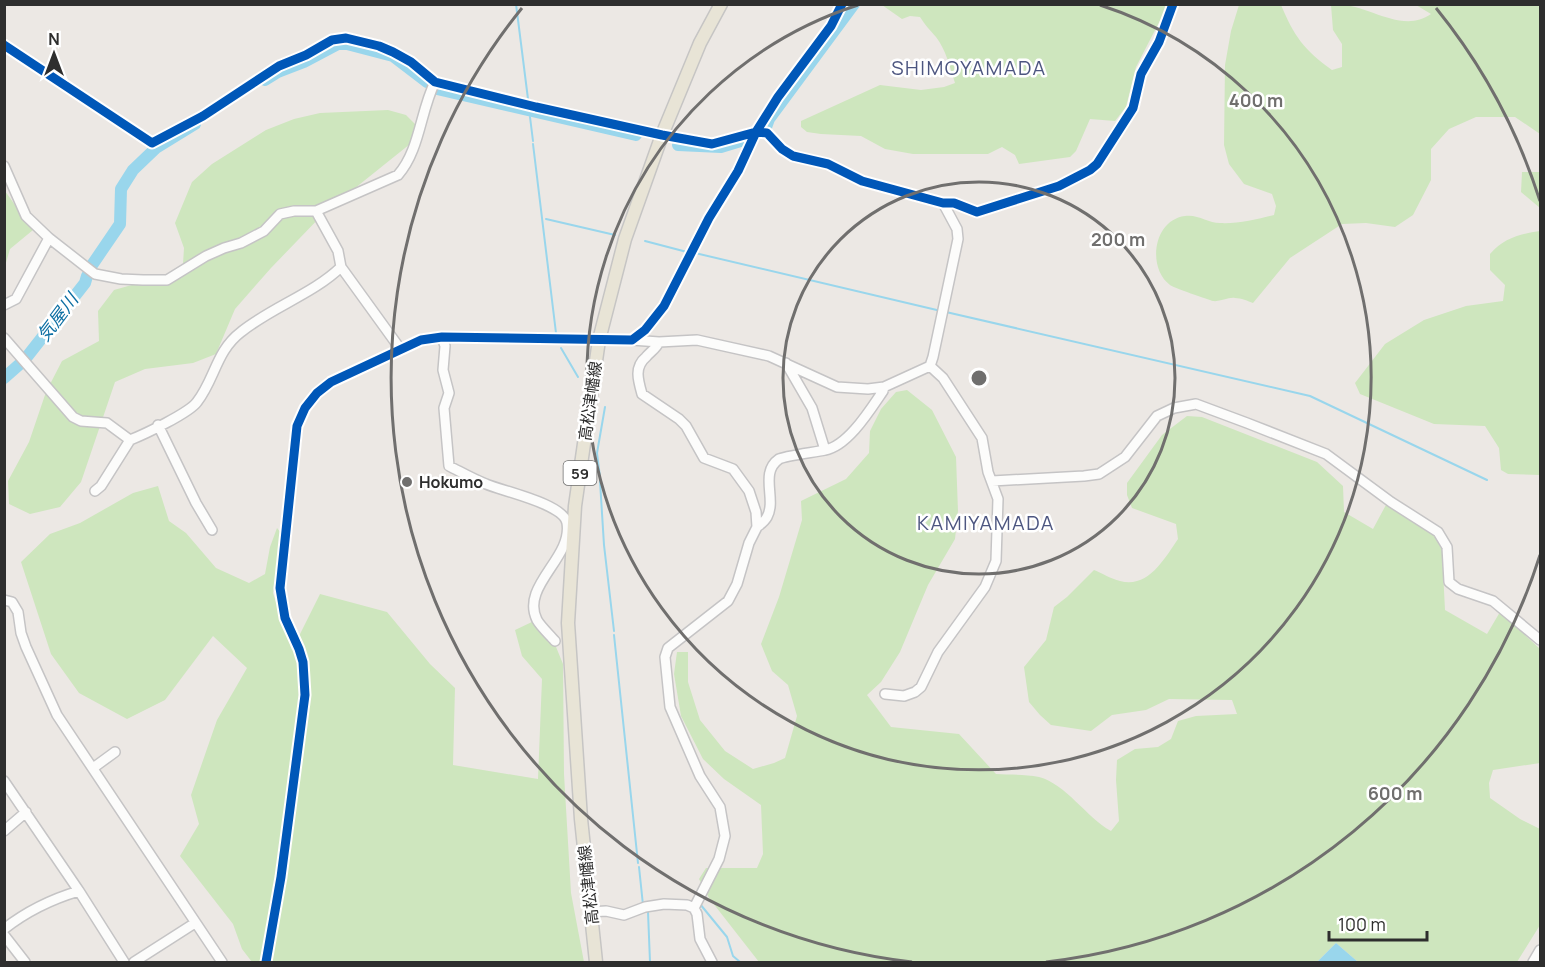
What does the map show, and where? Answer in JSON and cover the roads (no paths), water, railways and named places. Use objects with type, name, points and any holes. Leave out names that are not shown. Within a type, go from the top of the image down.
[{"type":"main road","name":"高松津幡線","points":[[596,963],[581,819],[568,623],[575,506],[599,340],[625,239],[662,135],[700,44],[721,4]]},
{"type":"street","points":[[632,340],[645,330],[664,306],[709,218],[738,171],[756,132],[778,97],[831,26],[842,4]]},
{"type":"street","points":[[4,45],[152,143],[203,116],[279,66],[306,55],[332,40],[346,38],[379,46],[411,62],[435,82],[662,135],[712,144],[756,132],[767,133],[782,149],[794,156],[828,165],[862,181],[943,203],[954,203],[977,213],[1059,186],[1097,164],[1133,108],[1141,74],[1159,42],[1173,4]]},
{"type":"street","points":[[4,166],[26,216],[49,238],[95,274],[121,279],[167,280],[206,256],[241,243],[264,231],[280,214],[294,211],[316,211],[398,175],[408,164],[429,94],[435,82]]},
{"type":"street","points":[[930,366],[958,239],[957,229],[943,203]]},
{"type":"street","points":[[316,211],[338,251],[341,267],[401,350]]},
{"type":"street","points":[[4,305],[16,299],[49,238]]},
{"type":"street","points":[[95,491],[101,486],[130,441],[184,413],[196,404],[224,349],[239,333],[293,298],[327,281],[341,267]]},
{"type":"street","points":[[266,963],[281,877],[304,695],[303,663],[300,650],[285,618],[279,588],[297,426],[317,393],[331,382],[421,340],[442,337],[659,342],[697,340],[770,356],[837,387],[868,389],[884,387],[930,366]]},
{"type":"street","points":[[442,337],[445,346],[443,370],[449,393],[444,408],[449,466],[488,485],[537,502],[566,518],[564,546],[536,592],[534,601],[537,621],[555,641]]},
{"type":"street","points":[[4,338],[73,417],[81,421],[107,423],[130,441]]},
{"type":"street","points":[[659,342],[638,367],[642,394],[686,426],[704,458],[733,469],[753,499],[757,527]]},
{"type":"street","points":[[786,363],[812,408],[825,450]]},
{"type":"street","points":[[885,694],[904,696],[921,687],[938,652],[985,587],[996,561],[998,499],[988,472],[982,438],[943,378],[930,366]]},
{"type":"street","points":[[694,908],[719,858],[724,836],[720,807],[700,776],[670,707],[665,657],[668,648],[728,601],[737,584],[749,543],[757,527],[770,510],[769,473],[774,464],[785,457],[833,449],[855,429],[884,387]]},
{"type":"street","points":[[992,481],[1100,474],[1125,457],[1157,416],[1174,408],[1196,404],[1326,454],[1391,502],[1438,532],[1447,547],[1449,582],[1458,590],[1493,601],[1540,640]]},
{"type":"street","points":[[158,425],[196,503],[212,530]]},
{"type":"street","points":[[558,556],[572,558]]},
{"type":"street","points":[[4,600],[12,602],[18,612],[26,647],[57,714],[222,963]]},
{"type":"street","points":[[93,768],[115,752]]},
{"type":"street","points":[[4,781],[79,891],[124,963]]},
{"type":"street","points":[[4,831],[26,812]]},
{"type":"street","points":[[4,929],[54,898],[79,891]]},
{"type":"street","points":[[591,912],[629,914],[645,907],[664,904],[687,905],[694,908],[698,914],[700,939],[712,963]]},
{"type":"street","points":[[134,963],[195,923]]},
{"type":"street","points":[[4,935],[25,963]]},
{"type":"street","points":[[1533,963],[1540,950]]},
{"type":"water","points":[[1336,943],[1358,962],[1317,962]]},
{"type":"waterway","points":[[516,4],[528,99]]},
{"type":"waterway","name":"気屋川","points":[[765,130],[769,119],[854,4]]},
{"type":"waterway","name":"気屋川","points":[[265,80],[338,44],[347,44],[393,56],[427,82]]},
{"type":"waterway","name":"気屋川","points":[[437,89],[636,135]]},
{"type":"waterway","points":[[530,117],[533,141]]},
{"type":"waterway","name":"気屋川","points":[[90,268],[120,224],[121,189],[133,170],[156,148],[195,124]]},
{"type":"waterway","name":"気屋川","points":[[678,145],[721,147],[744,140]]},
{"type":"waterway","points":[[533,144],[556,333]]},
{"type":"waterway","points":[[546,219],[615,235]]},
{"type":"waterway","points":[[645,241],[687,252]]},
{"type":"waterway","points":[[695,253],[941,311]]},
{"type":"waterway","name":"気屋川","points":[[26,358],[85,283],[87,276]]},
{"type":"waterway","points":[[946,312],[1310,396],[1487,480]]},
{"type":"waterway","points":[[561,348],[578,377]]},
{"type":"waterway","name":"気屋川","points":[[4,378],[21,363]]},
{"type":"waterway","points":[[600,477],[597,453],[605,407]]},
{"type":"waterway","points":[[600,481],[604,545],[614,631]]},
{"type":"waterway","points":[[614,635],[638,863]]},
{"type":"waterway","points":[[639,867],[643,905]]},
{"type":"waterway","points":[[700,904],[727,937],[733,956],[740,962]]},
{"type":"waterway","points":[[646,909],[650,962]]},
{"type":"place","name":"Hokumo","points":[[407,482]]},
{"type":"district","name":"SHIMOYAMADA","points":[[969,67]]},
{"type":"district","name":"KAMIYAMADA","points":[[986,522]]}]
